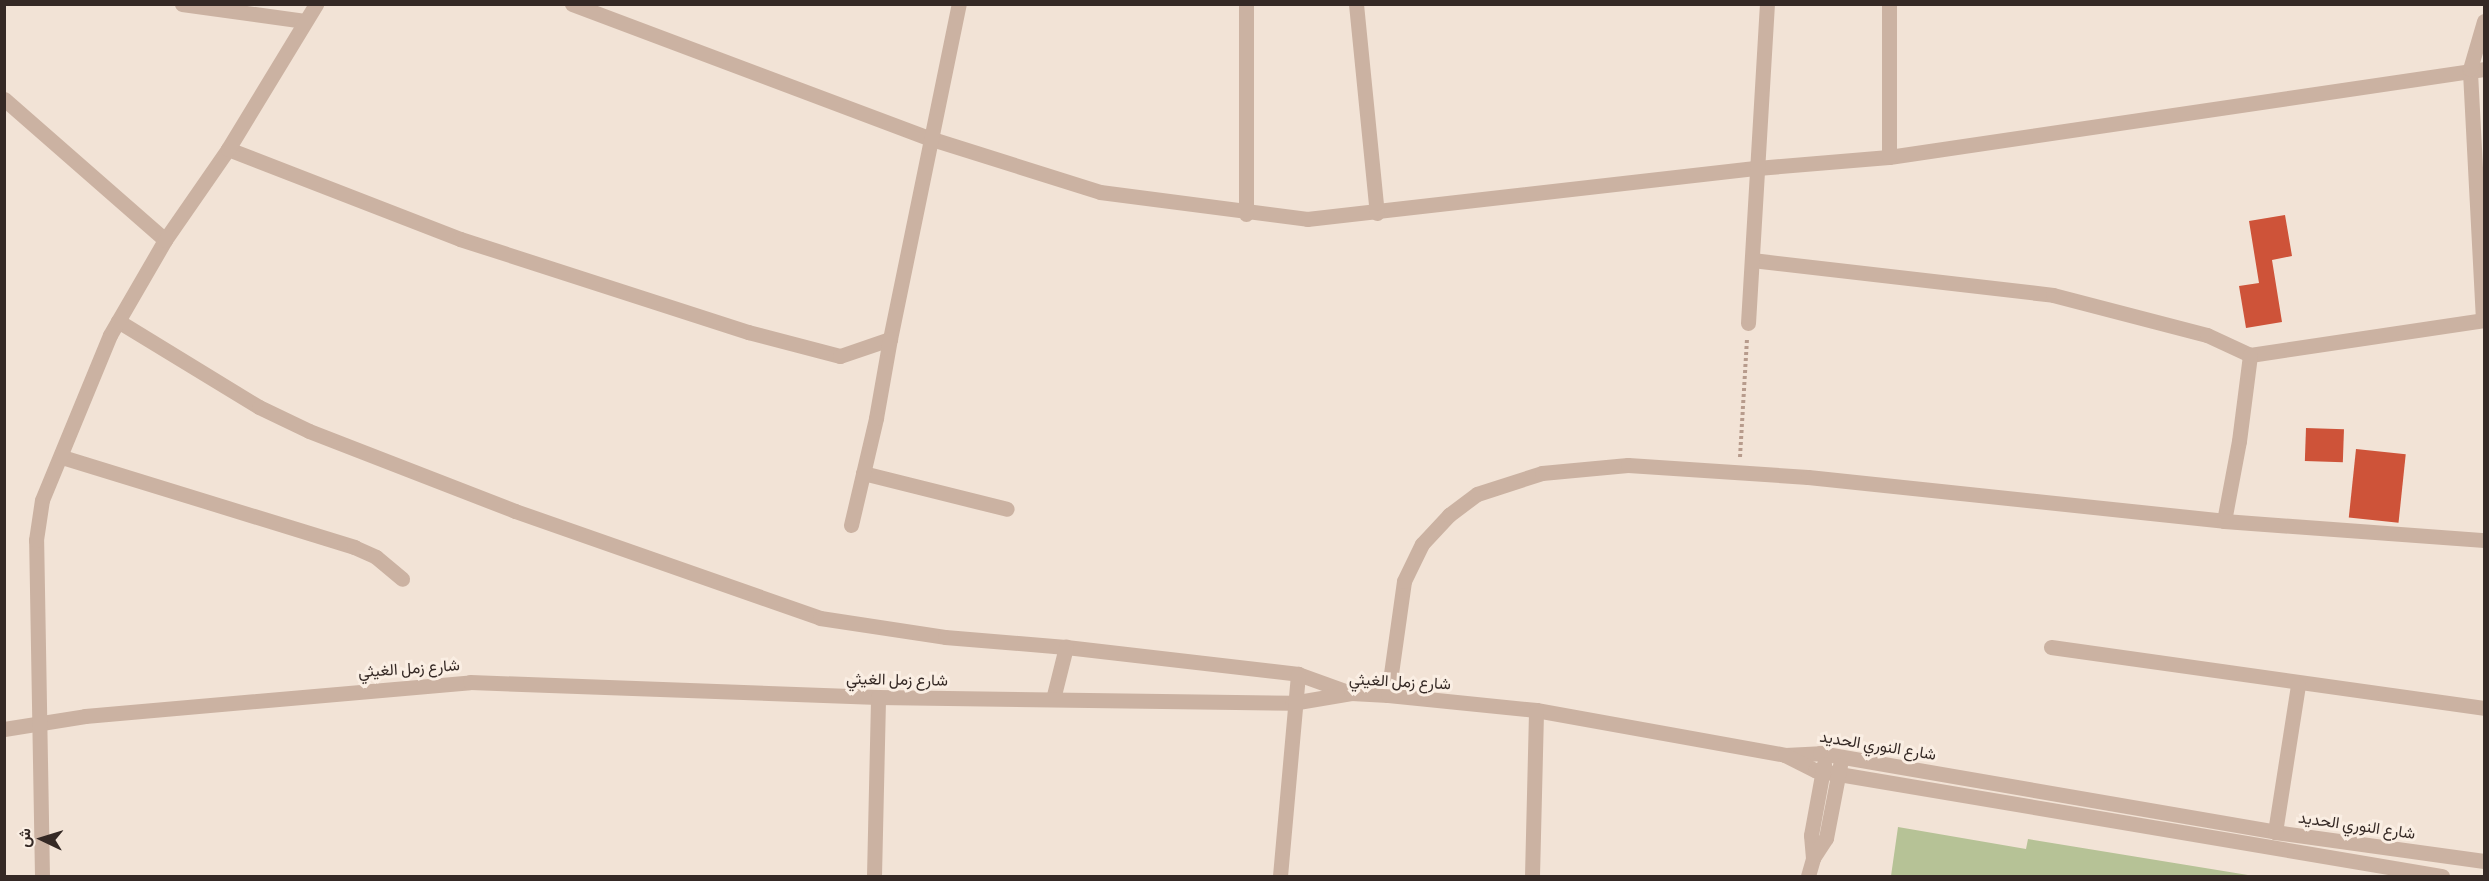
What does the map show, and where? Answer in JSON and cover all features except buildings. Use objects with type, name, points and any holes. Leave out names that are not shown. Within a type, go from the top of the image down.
[{"type":"street","points":[[182,4],[305,21]]},
{"type":"street","points":[[42,876],[36,723],[37,524],[42,500],[118,321],[165,240],[228,149],[316,4]]},
{"type":"street","points":[[572,4],[932,139],[1100,192],[1246,214],[1308,219],[1377,213],[1757,168],[1889,157],[2477,69]]},
{"type":"street","points":[[851,525],[958,4]]},
{"type":"street","points":[[1246,4],[1246,214]]},
{"type":"street","points":[[1356,4],[1377,213]]},
{"type":"street","points":[[1748,323],[1767,4]]},
{"type":"street","points":[[1889,4],[1889,157]]},
{"type":"street","points":[[1752,260],[2053,295],[2207,335],[2250,355],[2484,320],[2477,69],[2484,21]]},
{"type":"street","points":[[4,99],[165,240]]},
{"type":"street","points":[[228,149],[441,233],[825,355],[852,353],[890,339]]},
{"type":"street","points":[[118,321],[259,407],[309,431],[692,575],[820,618],[945,638],[1066,647],[1298,674],[1351,693]]},
{"type":"street","points":[[2224,521],[2240,441],[2250,355]]},
{"type":"street","points":[[62,457],[354,547],[376,557],[402,579]]},
{"type":"street","points":[[1388,695],[1404,581],[1412,560],[1449,515],[1477,494],[1542,472],[1628,465],[1739,472],[2224,521],[2484,540]]},
{"type":"street","points":[[863,473],[1007,509]]},
{"type":"street","points":[[1053,699],[1066,647]]},
{"type":"street","points":[[2051,647],[2298,685],[2484,708]]},
{"type":"street","points":[[1280,876],[1293,703],[1298,674]]},
{"type":"street","name":"شارع زمل الغيثي","points":[[4,729],[36,723],[470,682],[878,698],[1293,703],[1351,693],[1536,710],[1785,755]]},
{"type":"street","points":[[2275,832],[2298,685]]},
{"type":"street","points":[[874,876],[878,698]]},
{"type":"street","points":[[1532,876],[1536,710]]},
{"type":"street","points":[[1785,755],[1807,768],[1831,773],[2442,876]]},
{"type":"street","name":"شارع النوري الحديد","points":[[1785,755],[1834,756],[2275,832],[2484,861]]},
{"type":"street","points":[[1808,876],[1813,858],[1811,835],[1831,773],[1834,756]]},
{"type":"path","points":[[1739,472],[1748,323]]},
{"type":"green space","points":[[1898,827],[2026,849],[2028,839],[2254,876],[1891,876]]}]
